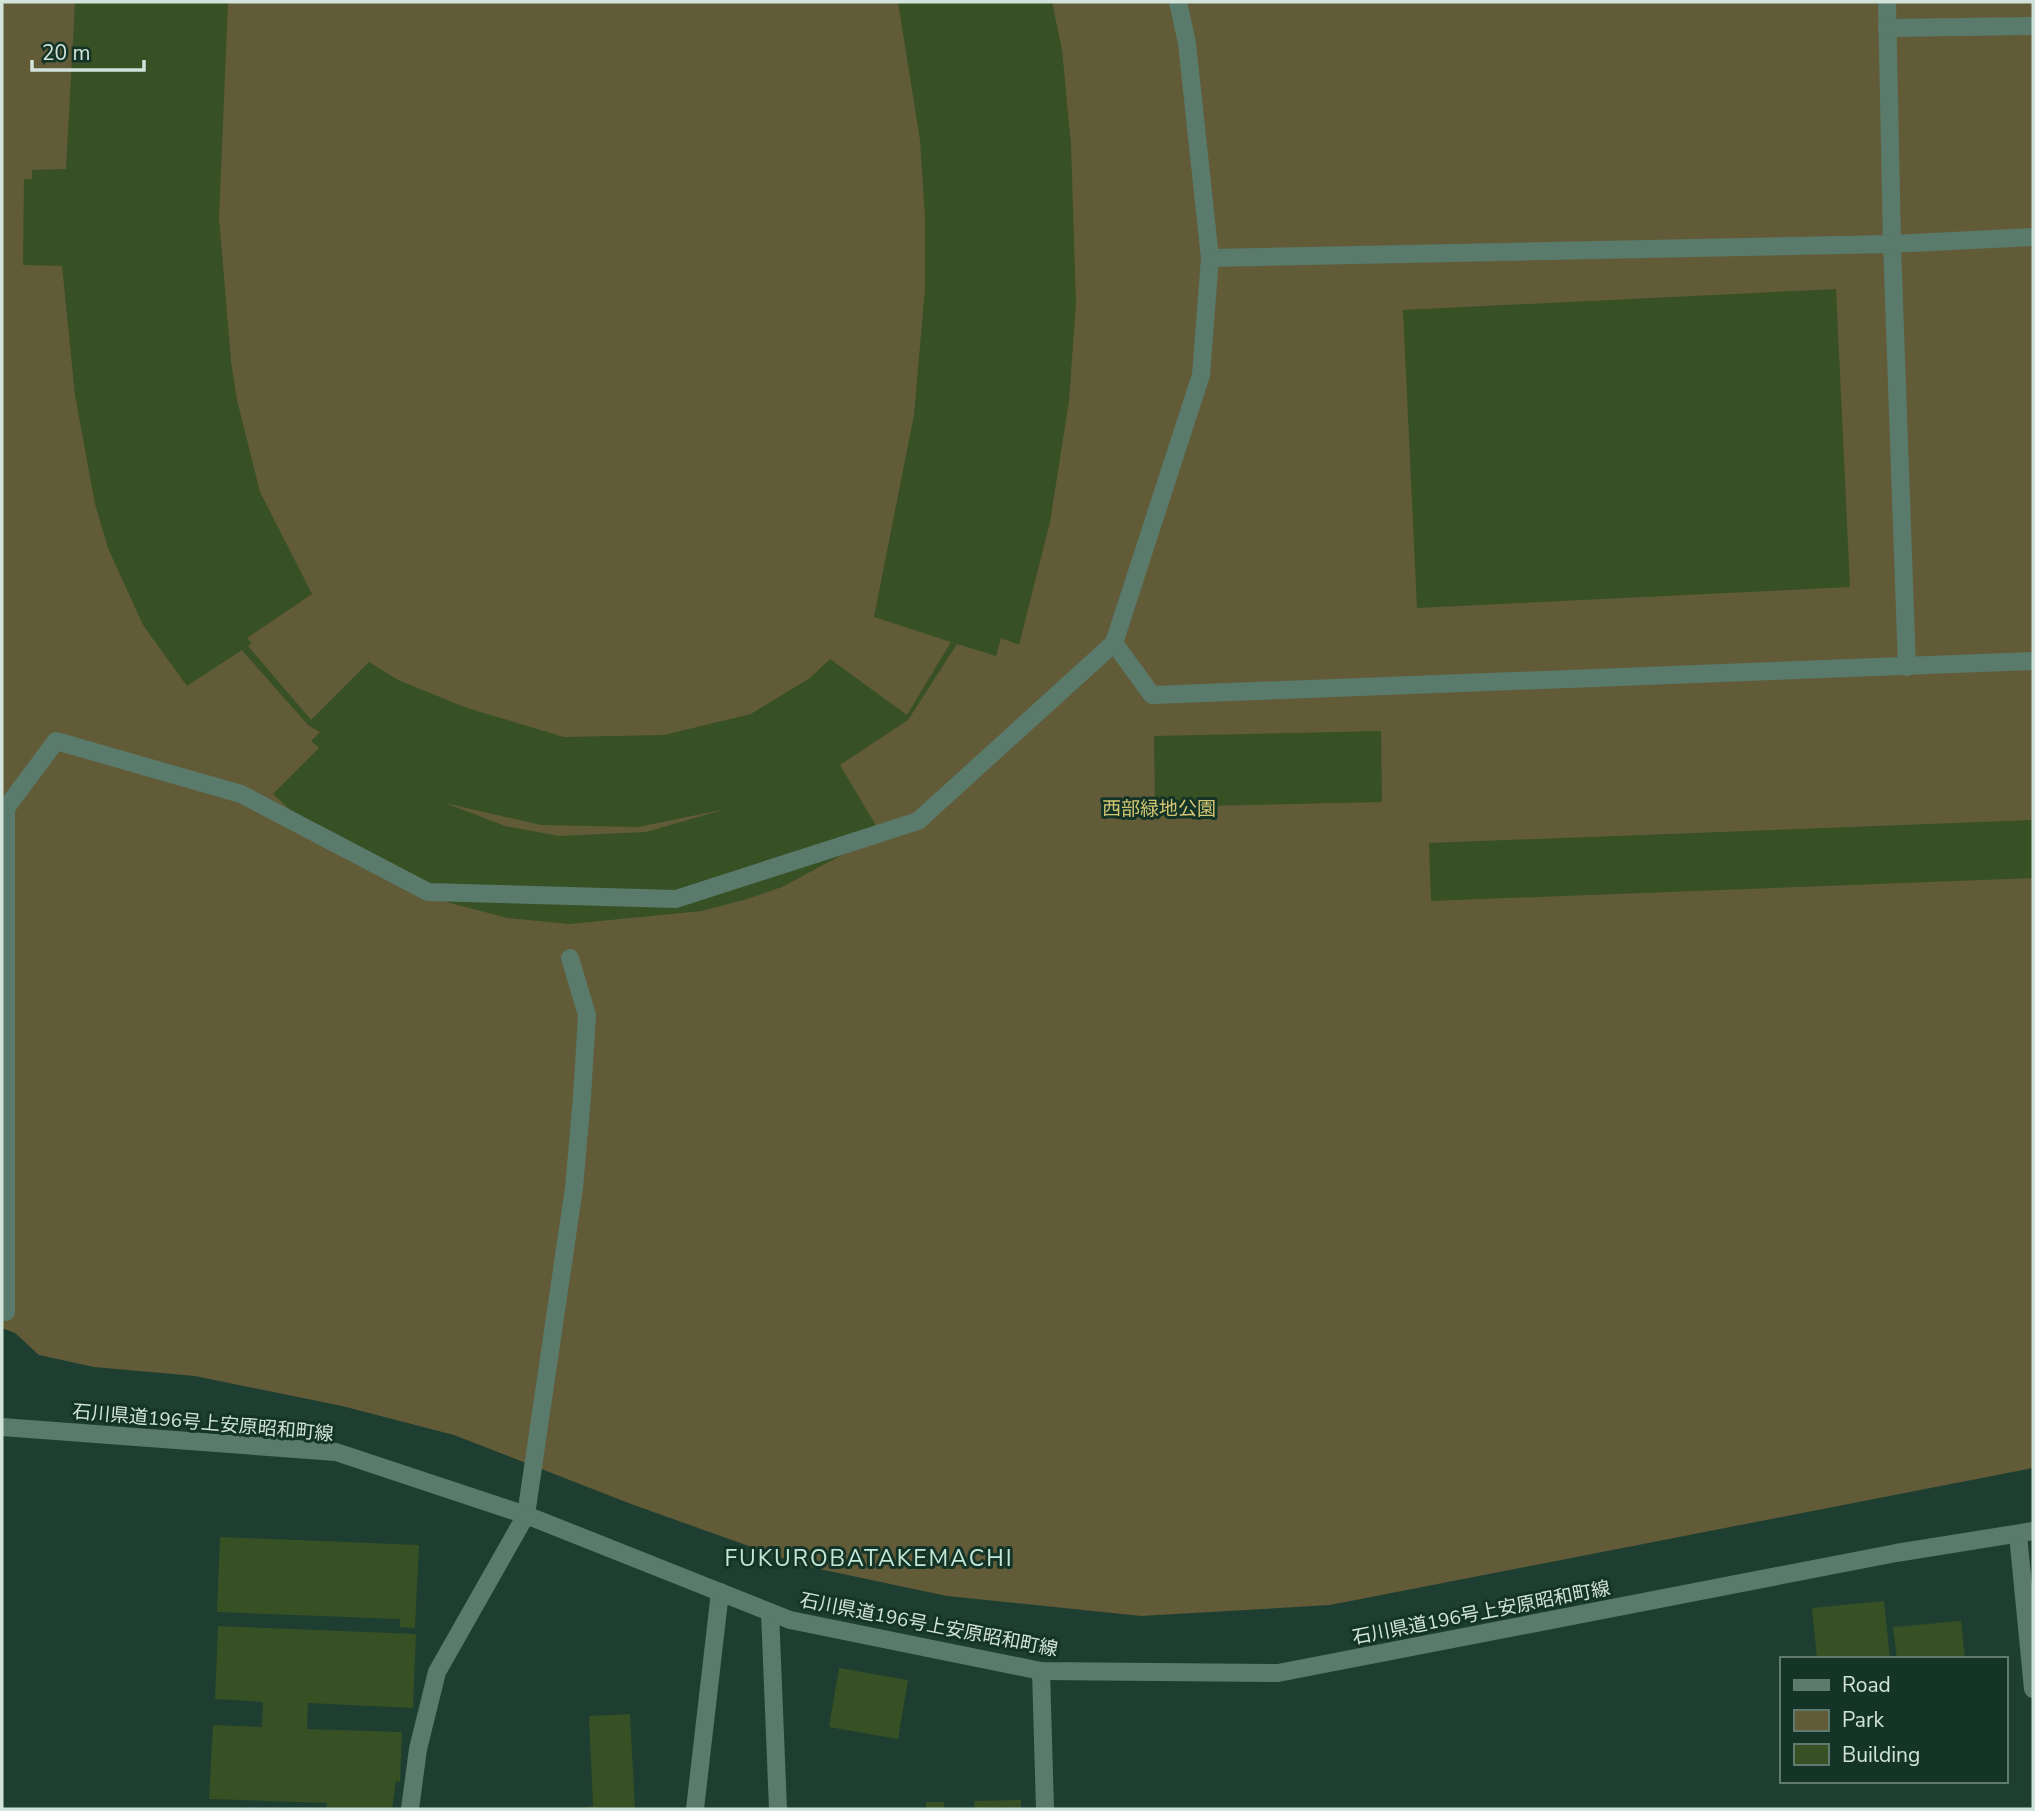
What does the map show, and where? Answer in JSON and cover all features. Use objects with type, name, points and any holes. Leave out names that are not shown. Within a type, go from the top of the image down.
[{"type":"main road","points":[[6,1312],[5,808],[56,741],[241,794],[428,892],[676,899],[918,821],[1114,643],[1201,375],[1210,258],[1186,43],[1178,2]]},
{"type":"main road","points":[[1887,2],[1892,244],[1907,667]]},
{"type":"main road","points":[[1887,28],[2033,26]]},
{"type":"main road","points":[[1210,258],[1892,244],[2033,237]]},
{"type":"main road","points":[[1114,643],[1152,695],[2033,661]]},
{"type":"main road","points":[[410,1809],[418,1749],[437,1672],[526,1515],[574,1188],[582,1097],[587,1015],[570,958]]},
{"type":"main road","name":"石川県道196号上安原昭和町線","points":[[2,1427],[336,1452],[526,1515],[790,1619],[1041,1671],[1278,1673],[1896,1553],[2026,1533]]},
{"type":"main road","points":[[2026,1533],[2033,1689]]},
{"type":"main road","points":[[695,1809],[720,1592]]},
{"type":"main road","points":[[770,1612],[778,1809]]},
{"type":"main road","points":[[1041,1671],[1045,1809]]},
{"type":"green space","name":"西部緑地公園","points":[[2,2],[2033,2],[2033,1468],[1330,1605],[1141,1616],[947,1596],[805,1566],[631,1504],[454,1435],[342,1406],[195,1376],[94,1367],[39,1355],[15,1333],[2,1328]]},
{"type":"building","points":[[75,2],[228,2],[219,218],[231,361],[237,400],[260,492],[312,594],[247,638],[252,643],[248,646],[311,720],[369,662],[398,680],[467,708],[564,737],[664,735],[751,714],[810,678],[830,659],[907,715],[951,642],[874,617],[914,415],[925,288],[925,218],[920,140],[898,2],[1052,2],[1062,50],[1071,145],[1076,303],[1069,401],[1050,522],[1019,645],[1001,638],[996,656],[957,644],[908,720],[840,765],[881,834],[782,887],[702,911],[569,924],[507,918],[443,901],[301,820],[273,794],[319,748],[311,741],[320,732],[308,725],[242,650],[187,686],[143,625],[108,548],[95,504],[75,395],[62,266],[23,265],[24,179],[32,179],[32,170],[66,169]],"holes":[[[445,803],[541,825],[638,827],[726,809],[646,832],[559,836],[505,826]]]},
{"type":"building","points":[[1836,289],[1850,587],[1417,608],[1403,310]]},
{"type":"building","points":[[1381,731],[1382,802],[1155,807],[1154,736]]},
{"type":"building","points":[[2033,820],[2033,878],[1431,901],[1429,843]]},
{"type":"building","points":[[220,1537],[419,1545],[415,1628],[400,1627],[400,1619],[217,1612]]},
{"type":"building","points":[[1884,1601],[1890,1657],[1817,1657],[1812,1608]]},
{"type":"building","points":[[1961,1621],[1965,1657],[1897,1657],[1893,1627]]},
{"type":"building","points":[[218,1626],[416,1634],[413,1708],[308,1703],[307,1729],[402,1732],[400,1782],[396,1781],[392,1809],[327,1809],[327,1803],[209,1799],[213,1725],[262,1727],[263,1702],[215,1699]]},
{"type":"building","points":[[839,1668],[908,1680],[898,1739],[829,1727]]},
{"type":"building","points":[[630,1714],[635,1809],[575,1809],[593,1806],[589,1716]]},
{"type":"building","points":[[1021,1800],[1021,1809],[975,1809],[974,1801]]},
{"type":"building","points":[[926,1802],[944,1802],[944,1809],[926,1809]]},
{"type":"district","name":"FUKUROBATAKEMACHI","points":[[869,1558]]}]
